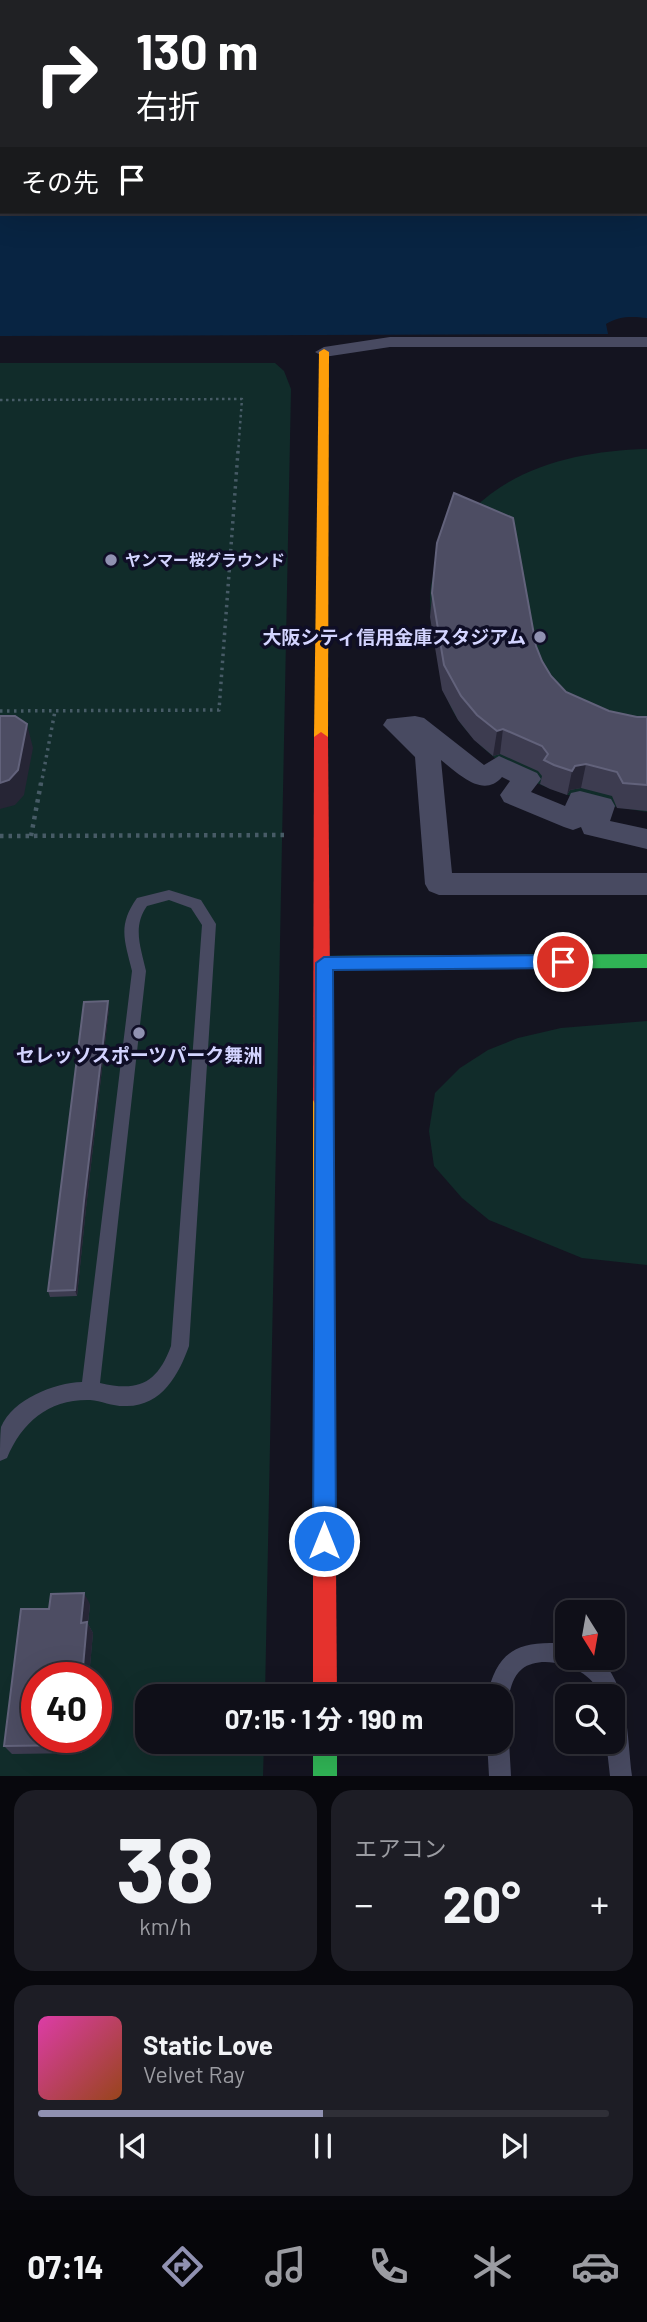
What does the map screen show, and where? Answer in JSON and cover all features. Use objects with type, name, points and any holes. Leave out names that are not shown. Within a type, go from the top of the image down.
[{"type":"street","points":[[325,1684],[324,963],[321,835],[326,507],[324,352],[390,342],[647,342]]},
{"type":"street","points":[[647,839],[594,828],[602,806],[580,800],[572,820],[537,805],[513,794],[528,779],[499,765],[486,779],[463,764],[415,724],[396,725],[428,754],[439,884],[647,884]]},
{"type":"street","points":[[324,963],[647,961]]},
{"type":"street","points":[[325,1754],[326,1776]]},
{"type":"lane","points":[[0,1451],[16,1422],[34,1404],[60,1394],[90,1391],[133,1398],[150,1391],[166,1378],[180,1346],[209,924],[196,904],[169,895],[142,902],[129,922],[128,935],[139,971],[90,1391]]},
{"type":"lane","points":[[500,1684],[513,1661],[538,1651],[555,1653]]},
{"type":"lane","points":[[597,1670],[607,1684]]},
{"type":"lane","points":[[499,1754],[500,1776]]},
{"type":"lane","points":[[618,1754],[621,1776]]},
{"type":"path","points":[[0,400],[242,399],[219,710],[0,711]]},
{"type":"path","points":[[31,836],[55,711]]},
{"type":"path","points":[[0,836],[321,835]]},
{"type":"green space","name":"セレッソスポーツパーク舞洲","points":[[0,363],[275,363],[284,371],[291,389],[265,1684],[135,1684],[135,1754],[264,1754],[263,1776],[0,1776]]},
{"type":"green space","name":"大阪シティ信用金庫スタジアム","points":[[647,449],[647,812],[576,798],[532,781],[492,756],[474,739],[464,728],[447,697],[433,632],[430,601],[434,574],[447,545],[464,520],[484,499],[532,470],[560,461],[588,455]]},
{"type":"green space","points":[[647,1021],[647,1265],[582,1258],[489,1220],[462,1198],[434,1166],[429,1131],[435,1093],[460,1068],[488,1050],[518,1038],[561,1028]]},
{"type":"water","points":[[0,214],[647,214],[647,318],[625,317],[611,321],[606,324],[608,334],[0,336]]},
{"type":"building","points":[[454,493],[513,518],[536,646],[551,676],[566,692],[609,711],[647,717],[647,785],[623,783],[617,772],[586,764],[575,766],[572,771],[554,765],[544,760],[548,754],[542,746],[503,729],[497,731],[477,715],[461,696],[444,665],[432,593],[437,543]]},
{"type":"building","points":[[0,716],[15,716],[27,724],[18,770],[9,780],[0,783]]},
{"type":"building","points":[[108,1001],[75,1290],[48,1291],[84,1002]]},
{"type":"building","points":[[84,1593],[81,1623],[87,1622],[83,1662],[21,1662],[21,1746],[4,1746],[21,1609],[49,1609],[51,1594]]},
{"type":"traffic: fast","points":[[324,963],[647,961]]},
{"type":"traffic: fast","points":[[325,1754],[325,1776]]},
{"type":"traffic: slow","points":[[321,737],[324,352]]},
{"type":"traffic: slow","points":[[322,1100],[324,1434]]},
{"type":"traffic: jam","points":[[321,737],[322,1100]]},
{"type":"traffic: jam","points":[[324,1434],[325,1684]]},
{"type":"place","name":"ヤンマー桜グラウンド","points":[[111,560]]},
{"type":"place","name":"大阪シティ信用金庫スタジアム","points":[[540,637]]},
{"type":"place","name":"セレッソスポーツパーク舞洲","points":[[139,1033]]},
{"type":"route","points":[[324,1541],[324,963],[563,962]]}]
